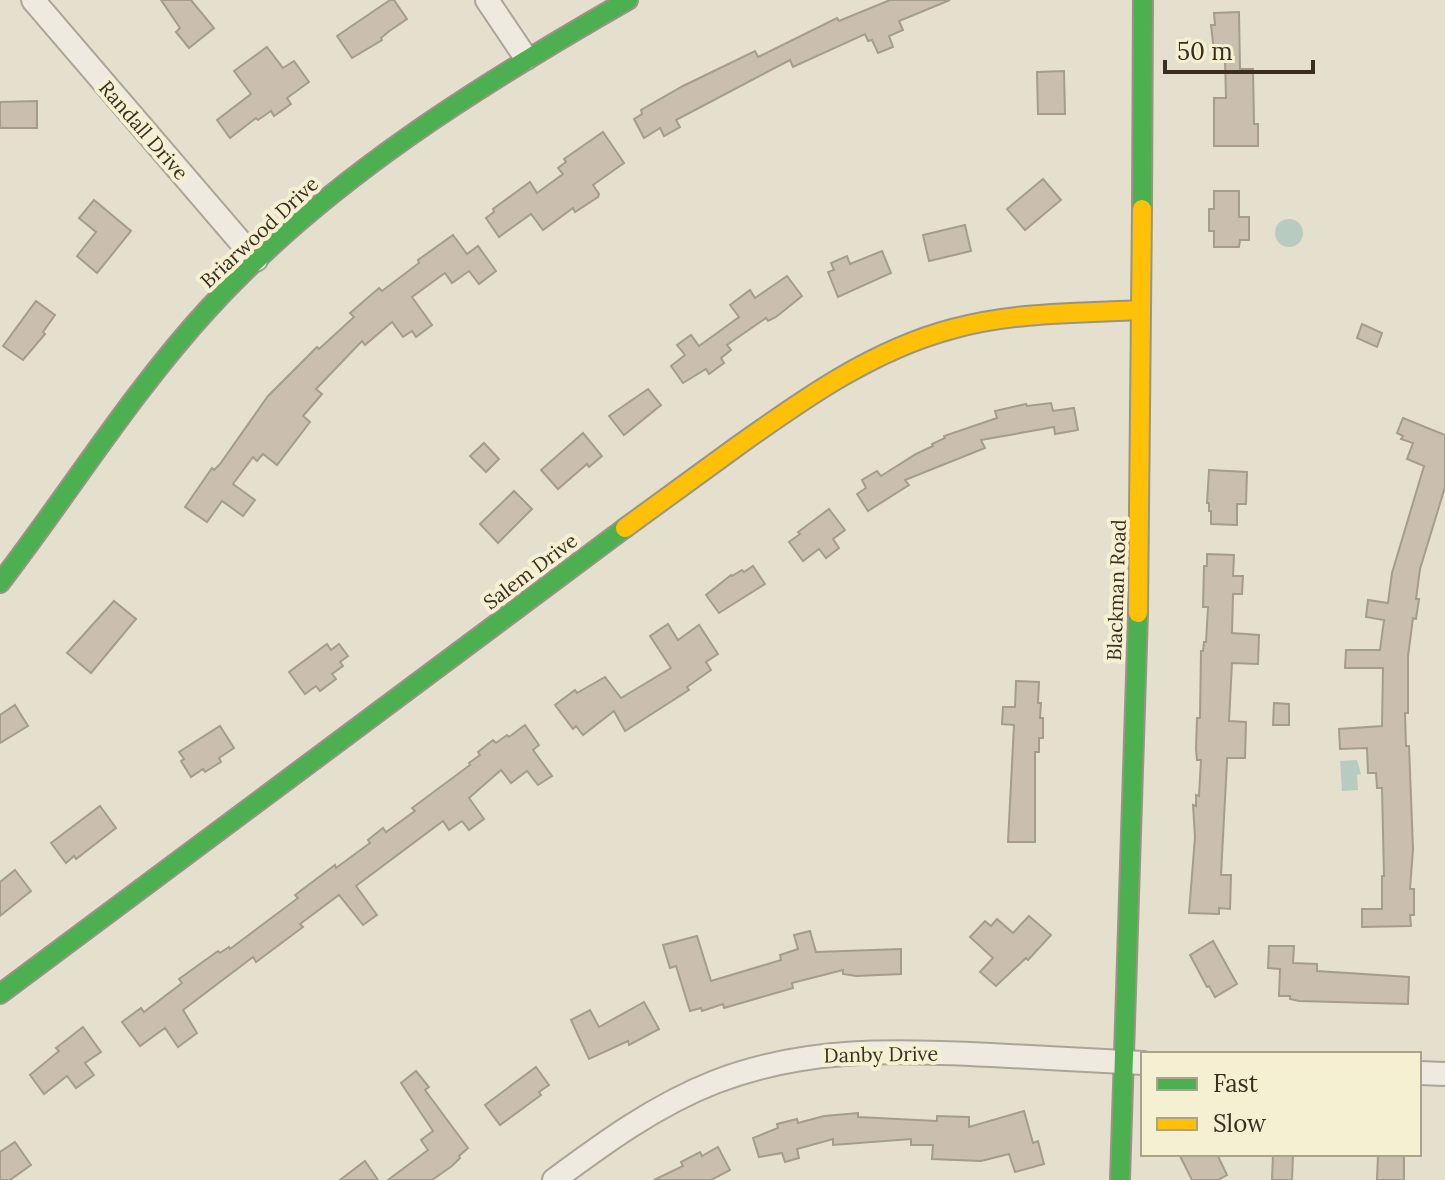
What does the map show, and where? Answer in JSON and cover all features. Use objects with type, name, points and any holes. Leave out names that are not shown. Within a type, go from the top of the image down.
[{"type":"street","name":"Randall Drive","points":[[33,0],[256,260]]},
{"type":"street","points":[[487,0],[526,58]]},
{"type":"street","name":"Briarwood Drive","points":[[0,583],[70,492],[164,360],[256,260],[331,194],[526,58],[628,0]]},
{"type":"street","name":"Blackman Road","points":[[1120,1180],[1132,1062],[1140,534],[1143,0]]},
{"type":"street","name":"Salem Drive","points":[[0,994],[650,509],[783,414],[847,373],[894,348],[954,328],[1037,315],[1141,310]]},
{"type":"street","name":"Danby Drive","points":[[554,1180],[616,1136],[685,1095],[716,1081],[786,1060],[849,1051],[911,1050],[1132,1062]]},
{"type":"street","points":[[1421,1073],[1445,1074]]},
{"type":"shaded area","points":[[1289,219],[1299,223],[1303,233],[1299,243],[1289,247],[1279,243],[1275,233],[1279,223]]},
{"type":"shaded area","points":[[1357,760],[1361,774],[1357,775],[1358,790],[1342,791],[1340,761]]},
{"type":"building","points":[[161,0],[191,0],[214,28],[189,48],[176,32],[180,28]]},
{"type":"building","points":[[394,0],[407,19],[382,40],[352,58],[337,36]]},
{"type":"building","points":[[890,0],[950,0],[899,21],[903,30],[889,36],[893,47],[878,53],[865,34],[793,67],[790,60],[676,120],[680,127],[664,136],[660,128],[644,138],[634,119],[642,114],[641,110],[683,86],[755,51],[758,57],[837,18],[839,21]]},
{"type":"building","points":[[1239,12],[1240,69],[1253,69],[1254,124],[1258,124],[1258,146],[1214,146],[1214,98],[1226,98],[1225,60],[1215,60],[1211,25],[1215,25],[1214,13]]},
{"type":"building","points":[[267,47],[283,68],[294,61],[309,82],[287,98],[291,104],[274,116],[271,111],[258,120],[256,118],[230,138],[217,120],[251,94],[234,71]]},
{"type":"building","points":[[1064,71],[1065,114],[1038,114],[1037,72]]},
{"type":"building","points":[[37,101],[37,128],[0,128],[0,102]]},
{"type":"building","points":[[603,132],[624,163],[593,185],[598,197],[575,212],[573,208],[543,230],[531,214],[499,237],[486,218],[494,212],[493,209],[530,182],[537,193],[563,174],[558,168],[566,162],[564,159]]},
{"type":"building","points":[[1043,179],[1061,200],[1025,230],[1007,209]]},
{"type":"building","points":[[1214,191],[1239,191],[1239,217],[1249,217],[1249,240],[1240,240],[1239,247],[1214,247],[1214,231],[1209,231],[1209,209],[1214,209]]},
{"type":"building","points":[[94,200],[131,231],[97,273],[77,256],[96,232],[79,218]]},
{"type":"building","points":[[965,225],[971,251],[929,261],[923,235]]},
{"type":"building","points":[[453,235],[467,254],[478,246],[496,271],[479,284],[469,271],[452,283],[445,273],[412,297],[432,325],[416,337],[412,331],[403,337],[392,322],[365,345],[362,341],[316,389],[322,394],[303,416],[310,422],[277,465],[263,454],[257,461],[253,457],[233,484],[255,500],[243,516],[222,501],[207,522],[185,507],[268,396],[317,347],[319,349],[354,317],[350,313],[379,288],[382,291]]},
{"type":"building","points":[[882,251],[891,273],[838,297],[828,272],[834,270],[831,263],[847,256],[850,264]]},
{"type":"building","points":[[787,276],[802,296],[776,317],[768,321],[766,318],[727,345],[731,350],[721,358],[724,363],[709,374],[706,369],[683,383],[671,366],[685,355],[677,345],[691,335],[699,346],[739,317],[730,305],[750,290],[755,298]]},
{"type":"building","points":[[36,301],[55,315],[43,332],[45,334],[23,360],[3,346]]},
{"type":"building","points":[[1362,324],[1382,333],[1377,347],[1357,338]]},
{"type":"building","points":[[648,389],[661,405],[624,435],[609,416]]},
{"type":"building","points":[[1051,403],[1053,411],[1074,408],[1078,430],[1055,434],[1054,427],[981,440],[985,448],[905,480],[909,485],[868,511],[857,494],[866,488],[862,480],[877,471],[881,476],[933,446],[944,436],[997,418],[995,411],[1026,404]]},
{"type":"building","points":[[1403,418],[1445,435],[1445,487],[1420,569],[1416,599],[1419,599],[1408,656],[1408,713],[1405,713],[1413,849],[1410,889],[1414,889],[1414,915],[1410,915],[1411,926],[1362,927],[1362,909],[1382,909],[1382,788],[1377,788],[1376,773],[1368,773],[1367,748],[1340,749],[1339,729],[1382,726],[1383,668],[1345,668],[1346,650],[1380,650],[1384,620],[1366,617],[1368,600],[1388,603],[1392,573],[1424,466],[1407,459],[1413,443],[1401,439],[1403,436],[1397,433]]},
{"type":"building","points":[[583,433],[602,456],[589,467],[587,464],[558,489],[541,470]]},
{"type":"building","points":[[484,443],[499,459],[486,472],[470,456]]},
{"type":"building","points":[[1209,470],[1247,472],[1246,504],[1237,504],[1237,525],[1211,524],[1211,511],[1207,503]]},
{"type":"building","points":[[514,491],[532,509],[498,543],[480,524]]},
{"type":"building","points":[[829,509],[845,530],[833,539],[839,548],[826,558],[819,549],[803,561],[789,542]]},
{"type":"building","points":[[1207,554],[1234,555],[1233,576],[1243,576],[1242,594],[1233,594],[1232,633],[1259,635],[1258,664],[1232,663],[1229,721],[1246,722],[1245,758],[1227,758],[1221,875],[1231,875],[1230,909],[1219,908],[1219,914],[1189,913],[1195,837],[1193,805],[1196,806],[1196,795],[1199,796],[1201,760],[1197,760],[1196,749],[1197,718],[1200,718],[1201,651],[1206,642],[1208,607],[1203,607]]},
{"type":"building","points":[[753,566],[765,584],[719,613],[706,595],[731,575]]},
{"type":"building","points":[[114,601],[136,619],[91,673],[67,653]]},
{"type":"building","points":[[668,624],[678,640],[699,625],[718,654],[706,662],[711,670],[687,687],[689,690],[625,731],[614,711],[583,735],[576,726],[573,729],[555,705],[575,690],[577,693],[605,677],[621,698],[671,668],[650,636]]},
{"type":"building","points":[[327,644],[331,650],[339,644],[348,656],[340,662],[343,666],[332,674],[336,679],[320,691],[316,686],[305,694],[289,672]]},
{"type":"building","points":[[1016,681],[1039,682],[1038,703],[1041,703],[1043,738],[1039,738],[1039,752],[1035,752],[1035,842],[1008,842],[1014,725],[1002,724],[1003,707],[1015,707]]},
{"type":"building","points":[[1274,703],[1289,704],[1289,725],[1273,725]]},
{"type":"building","points":[[15,705],[28,726],[0,743],[0,715]]},
{"type":"building","points":[[525,725],[539,745],[533,750],[552,776],[538,785],[527,771],[511,783],[501,770],[469,798],[484,819],[469,830],[462,821],[449,830],[443,821],[356,886],[377,915],[363,925],[339,895],[256,962],[253,957],[183,1010],[197,1033],[178,1047],[165,1028],[140,1046],[122,1022],[141,1008],[144,1012],[182,983],[179,979],[218,951],[230,949],[298,898],[295,895],[370,843],[368,840],[383,828],[386,832],[415,811],[412,808],[470,765],[480,755],[478,752],[493,740],[496,743],[507,735],[509,737]]},
{"type":"building","points":[[220,726],[234,748],[219,758],[221,762],[191,777],[179,752]]},
{"type":"building","points":[[100,806],[116,828],[76,859],[74,856],[66,863],[51,843]]},
{"type":"building","points":[[15,870],[31,891],[0,916],[0,882]]},
{"type":"building","points":[[1029,916],[1051,935],[1028,960],[1026,958],[996,986],[980,972],[993,958],[970,937],[985,921],[991,926],[997,919],[1013,933]]},
{"type":"building","points":[[810,931],[816,952],[901,949],[901,974],[856,976],[843,974],[843,970],[792,983],[793,988],[724,1008],[723,1004],[702,1011],[701,1008],[690,1011],[676,966],[670,968],[663,945],[697,936],[711,981],[781,960],[780,955],[798,949],[794,935]]},
{"type":"building","points":[[1213,941],[1237,984],[1215,997],[1190,955]]},
{"type":"building","points":[[1269,946],[1294,946],[1293,963],[1317,964],[1317,971],[1409,977],[1408,1004],[1299,1001],[1290,999],[1290,996],[1279,996],[1280,969],[1268,968]]},
{"type":"building","points":[[644,1002],[659,1029],[629,1045],[628,1041],[589,1059],[571,1020],[590,1010],[599,1027]]},
{"type":"building","points":[[83,1027],[101,1052],[85,1063],[94,1075],[76,1088],[67,1076],[44,1094],[30,1075],[59,1051],[56,1048]]},
{"type":"building","points":[[536,1067],[549,1085],[539,1092],[541,1095],[500,1125],[485,1105]]},
{"type":"building","points":[[416,1071],[429,1087],[425,1090],[468,1148],[452,1166],[432,1180],[388,1180],[428,1150],[421,1140],[433,1131],[401,1083]]},
{"type":"building","points":[[1024,1111],[1033,1143],[1038,1141],[1044,1164],[1015,1172],[1009,1154],[981,1161],[932,1159],[933,1145],[911,1145],[911,1139],[833,1145],[833,1139],[797,1149],[799,1158],[785,1162],[782,1153],[759,1157],[753,1138],[778,1128],[777,1124],[797,1119],[798,1123],[824,1116],[858,1113],[858,1117],[937,1121],[937,1116],[969,1117],[969,1127]]},
{"type":"building","points":[[15,1142],[31,1165],[10,1180],[0,1180],[0,1152]]},
{"type":"building","points":[[718,1147],[730,1170],[711,1180],[654,1180],[683,1166],[681,1162],[700,1152],[702,1156]]},
{"type":"building","points":[[1180,1156],[1218,1156],[1227,1175],[1218,1180],[1192,1180]]},
{"type":"building","points":[[1273,1156],[1293,1156],[1292,1180],[1272,1180]]},
{"type":"building","points":[[1378,1156],[1404,1156],[1404,1180],[1377,1180]]},
{"type":"building","points":[[365,1161],[378,1180],[340,1180]]},
{"type":"traffic: fast","points":[[0,583],[153,374],[180,340],[255,261],[354,177],[407,138],[516,66],[628,0]]},
{"type":"traffic: fast","points":[[1142,209],[1143,0]]},
{"type":"traffic: fast","points":[[0,994],[625,528]]},
{"type":"traffic: fast","points":[[1120,1180],[1138,613]]},
{"type":"traffic: slow","points":[[1138,613],[1142,209]]},
{"type":"traffic: slow","points":[[625,528],[789,410],[841,377],[895,349],[952,329],[999,319],[1141,310]]}]
